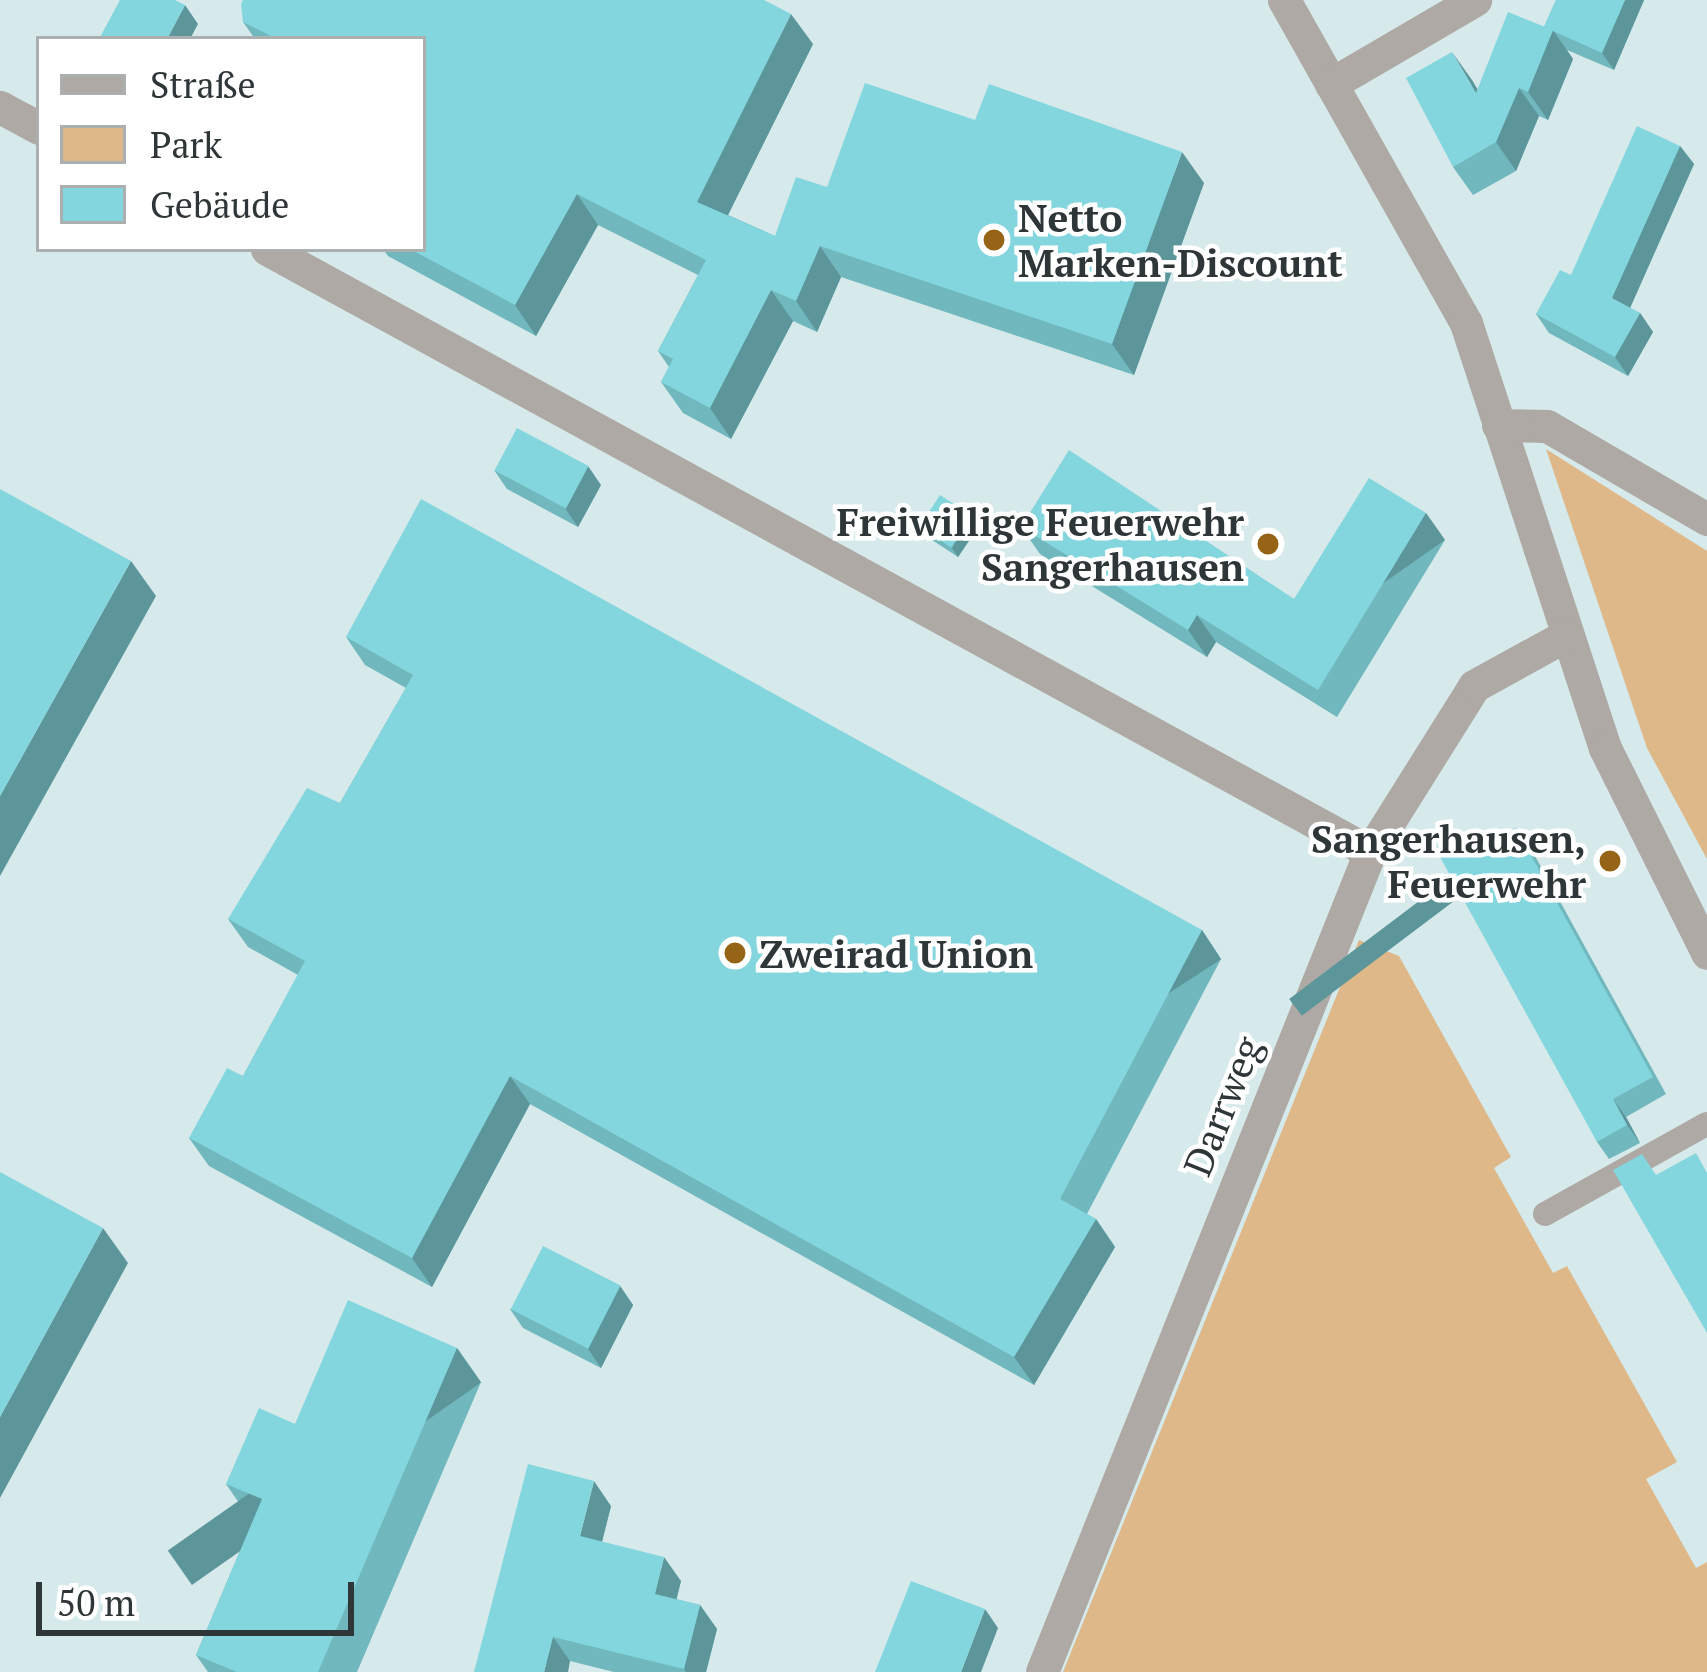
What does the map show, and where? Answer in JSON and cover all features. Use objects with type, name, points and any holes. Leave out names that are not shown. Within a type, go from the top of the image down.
[{"type":"street","points":[[1284,0],[1466,323],[1564,636],[1611,763],[1707,953]]},
{"type":"street","points":[[1331,84],[1475,0]]},
{"type":"street","points":[[0,107],[36,126]]},
{"type":"street","points":[[272,252],[1370,851]]},
{"type":"street","points":[[1498,425],[1547,426],[1707,519]]},
{"type":"street","name":"Darrweg","points":[[1042,1672],[1370,851],[1462,699],[1564,636]]},
{"type":"lane","points":[[1545,1214],[1707,1124]]},
{"type":"green space","points":[[1546,449],[1707,551],[1707,859],[1647,748]]},
{"type":"green space","points":[[1359,940],[1399,956],[1511,1157],[1494,1168],[1553,1273],[1567,1266],[1677,1462],[1646,1479],[1696,1568],[1707,1562],[1707,1672],[1063,1672]]},
{"type":"building","points":[[120,0],[175,0],[185,5],[169,36],[101,36]]},
{"type":"building","points":[[243,0],[764,0],[791,14],[697,202],[775,236],[796,177],[827,187],[865,83],[975,120],[989,84],[1182,152],[1112,344],[820,246],[796,301],[771,290],[710,408],[661,382],[673,359],[658,351],[706,260],[577,194],[515,305],[416,252],[426,252],[426,36],[271,36],[243,22]]},
{"type":"building","points":[[1556,0],[1625,0],[1602,53],[1544,27]]},
{"type":"building","points":[[1508,12],[1553,30],[1528,92],[1519,88],[1496,142],[1453,167],[1406,78],[1452,52],[1476,93]]},
{"type":"building","points":[[1637,126],[1680,146],[1612,298],[1640,313],[1615,357],[1536,314],[1560,270],[1571,275]]},
{"type":"building","points":[[517,428],[589,466],[566,508],[494,470]]},
{"type":"building","points":[[1069,450],[1294,599],[1369,478],[1426,513],[1318,690],[1197,615],[1188,630],[1021,527]]},
{"type":"building","points":[[0,489],[131,561],[0,796]]},
{"type":"building","points":[[940,495],[972,516],[951,548],[919,527]]},
{"type":"building","name":"Zweirad Union","points":[[421,499],[1202,930],[1060,1199],[1096,1219],[1014,1357],[510,1076],[412,1258],[189,1138],[227,1068],[243,1076],[305,961],[228,919],[307,788],[340,803],[413,675],[346,637]]},
{"type":"building","points":[[1516,828],[1653,1077],[1613,1099],[1627,1125],[1597,1142],[1435,848],[1466,831],[1476,850]]},
{"type":"building","points":[[1696,1153],[1707,1173],[1707,1333],[1613,1170],[1642,1154],[1656,1175]]},
{"type":"building","points":[[0,1172],[103,1228],[0,1417]]},
{"type":"building","points":[[543,1246],[621,1285],[588,1349],[511,1309]]},
{"type":"building","points":[[348,1300],[457,1348],[318,1672],[237,1672],[196,1655],[262,1499],[226,1484],[259,1408],[295,1424]]},
{"type":"building","points":[[528,1464],[594,1481],[580,1536],[664,1557],[655,1594],[700,1605],[684,1669],[553,1637],[544,1672],[474,1672]]},
{"type":"building","points":[[911,1581],[985,1609],[961,1672],[875,1672]]},
{"type":"place","name":"Netto Marken-Discount","points":[[994,240]]},
{"type":"place","name":"Freiwillige Feuerwehr Sangerhausen","points":[[1268,544]]},
{"type":"place","name":"Sangerhausen, Feuerwehr","points":[[1610,861]]},
{"type":"place","name":"Zweirad Union","points":[[735,953]]}]
